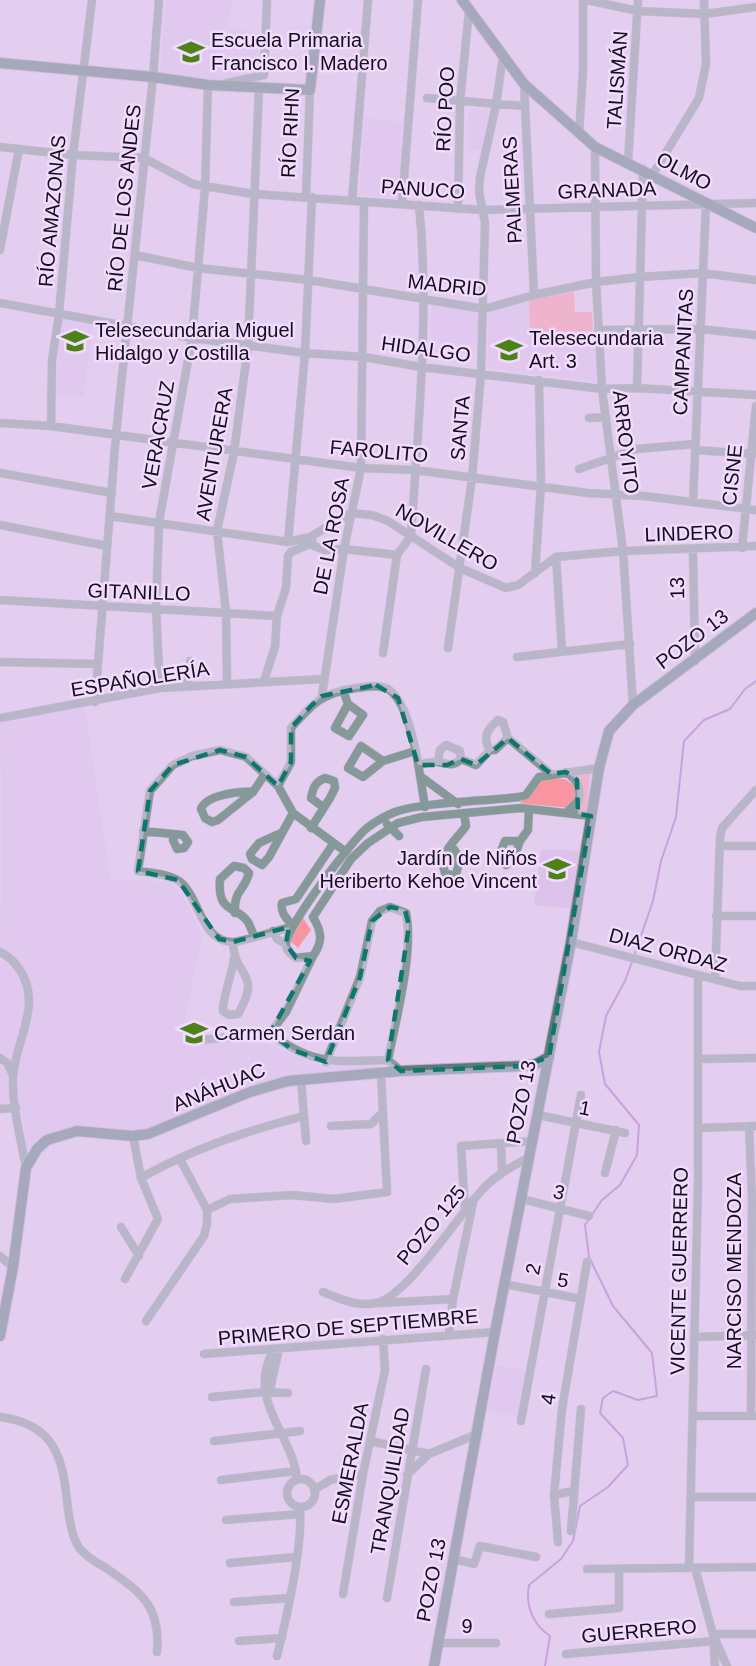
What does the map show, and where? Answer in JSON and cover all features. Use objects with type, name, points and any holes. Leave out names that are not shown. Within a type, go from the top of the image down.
[{"type":"main road","name":"RÍO RIHN","points":[[310,90],[320,0]]},
{"type":"main road","name":"OLMO","points":[[462,0],[524,84],[595,147],[756,228]]},
{"type":"main road","points":[[0,63],[153,77],[208,85],[226,84],[310,90]]},
{"type":"main road","name":"POZO 13","points":[[434,1666],[528,1158],[572,942],[599,768],[609,731],[633,705],[756,613]]},
{"type":"main road","name":"ANÁHUAC","points":[[26,1168],[37,1149],[47,1140],[60,1135],[77,1131],[133,1136],[165,1128],[266,1086],[301,1080],[400,1071],[524,1066],[536,1064],[549,1057]]},
{"type":"main road","points":[[0,1336],[14,1268],[26,1168]]},
{"type":"street","name":"RÍO AMAZONAS","points":[[51,426],[52,360],[59,314],[73,155],[92,0]]},
{"type":"street","name":"RÍO DE LOS ANDES","points":[[95,702],[116,434],[159,0]]},
{"type":"street","points":[[226,84],[264,75],[267,0]]},
{"type":"street","points":[[352,201],[368,0]]},
{"type":"street","points":[[402,203],[418,0]]},
{"type":"street","points":[[579,133],[585,0],[638,11],[705,15],[756,7]]},
{"type":"street","name":"TALISMÁN","points":[[628,162],[638,0]]},
{"type":"street","points":[[637,388],[642,205],[648,172],[699,98],[706,64],[704,0]]},
{"type":"street","name":"RÍO POO","points":[[458,209],[460,102],[470,10]]},
{"type":"street","name":"SANTA","points":[[448,648],[472,478],[481,373],[485,223],[480,177],[496,105],[503,56]]},
{"type":"street","name":"PALMERAS","points":[[524,84],[523,106],[531,209],[534,295]]},
{"type":"street","name":"VERACRUZ","points":[[160,688],[156,609],[159,522],[192,338],[206,188],[208,85]]},
{"type":"street","name":"AVENTURERA","points":[[227,683],[226,612],[218,531],[234,452],[248,346],[249,275],[259,88]]},
{"type":"street","name":"RÍO RIHN","points":[[288,542],[305,353],[309,280],[310,90]]},
{"type":"street","points":[[427,98],[523,106]]},
{"type":"street","points":[[0,147],[73,155],[144,158]]},
{"type":"street","name":"ARROYITO","points":[[595,147],[596,282],[602,389],[623,551],[633,705]]},
{"type":"street","points":[[0,249],[2,225],[19,149]]},
{"type":"street","name":"PANUCO","points":[[144,158],[193,184],[206,188],[253,194],[402,203],[458,209],[531,209]]},
{"type":"street","name":"DE LA ROSA","points":[[322,696],[344,549],[361,468],[364,202]]},
{"type":"street","name":"GRANADA","points":[[531,209],[756,203]]},
{"type":"street","name":"CAMPANITAS","points":[[693,501],[706,204]]},
{"type":"street","points":[[383,653],[397,555],[411,536],[423,300],[419,205]]},
{"type":"street","name":"MADRID","points":[[135,255],[198,268],[309,280],[364,291],[484,309],[534,295],[596,282],[640,277],[703,273],[756,280]]},
{"type":"street","name":"HIDALGO","points":[[0,303],[192,338],[305,353],[364,357],[421,367],[602,389],[637,388],[756,395]]},
{"type":"street","points":[[598,330],[700,329],[756,335]]},
{"type":"street","points":[[535,573],[541,485],[539,380]]},
{"type":"street","name":"CISNE","points":[[742,548],[756,406]]},
{"type":"street","points":[[589,418],[606,417]]},
{"type":"street","name":"FAROLITO","points":[[0,423],[51,426],[116,434],[361,468],[415,470],[588,493],[693,501],[756,510]]},
{"type":"street","points":[[579,469],[636,449],[695,447],[753,454]]},
{"type":"street","points":[[0,473],[112,493]]},
{"type":"street","points":[[264,681],[275,647],[277,616],[286,588],[288,556],[351,513]]},
{"type":"street","name":"NOVILLERO","points":[[351,513],[372,514],[388,520],[460,568],[506,588],[518,585],[556,558],[623,551]]},
{"type":"street","points":[[110,516],[288,542],[311,540],[325,550],[344,549],[397,555]]},
{"type":"street","points":[[0,525],[107,546]]},
{"type":"street","name":"LINDERO","points":[[623,551],[756,546]]},
{"type":"street","name":"13","points":[[693,550],[694,661]]},
{"type":"street","points":[[556,558],[562,651]]},
{"type":"street","name":"GITANILLO","points":[[0,600],[103,608],[277,616]]},
{"type":"street","points":[[517,657],[630,644]]},
{"type":"street","points":[[188,686],[190,661]]},
{"type":"street","points":[[0,662],[98,664]]},
{"type":"street","name":"ESPAÑOLERÍA","points":[[0,718],[160,688],[323,679]]},
{"type":"street","points":[[278,786],[291,762],[291,728],[322,696],[343,690],[376,686],[387,689],[398,698],[405,714],[415,751],[425,807]]},
{"type":"street","points":[[343,690],[348,704]]},
{"type":"street","points":[[461,759],[476,765],[490,750],[503,745],[508,738],[507,728],[498,720],[485,735],[485,742],[490,750]]},
{"type":"street","points":[[508,738],[551,774]]},
{"type":"street","points":[[418,765],[438,762],[447,765],[457,764],[461,759],[460,751],[446,745],[440,750],[438,762]]},
{"type":"street","points":[[383,761],[361,746],[348,768],[363,777],[383,761],[415,751]]},
{"type":"street","points":[[292,927],[233,942],[219,939],[212,933],[185,887],[178,880],[138,871],[150,791],[173,765],[192,756],[220,750],[246,757],[278,786],[293,813],[346,852]]},
{"type":"street","points":[[313,956],[296,958],[288,951],[286,944],[292,927],[346,852],[366,829],[382,818],[399,811],[425,807],[519,797],[526,795],[539,777],[599,768]]},
{"type":"street","points":[[566,772],[577,780],[580,790],[579,800],[567,812]]},
{"type":"street","points":[[253,792],[242,791],[208,800],[201,809],[205,818],[212,822],[218,820],[253,792],[265,774]]},
{"type":"street","points":[[420,776],[458,804]]},
{"type":"street","points":[[715,979],[716,916],[722,828],[756,790]]},
{"type":"street","points":[[519,797],[525,808],[528,830],[520,841]]},
{"type":"street","points":[[311,828],[323,807]]},
{"type":"street","points":[[312,917],[351,859],[389,827],[411,819],[525,808],[591,816]]},
{"type":"street","points":[[281,833],[293,813]]},
{"type":"street","points":[[451,846],[465,826],[464,813]]},
{"type":"street","points":[[382,818],[399,836]]},
{"type":"street","points":[[143,831],[174,835]]},
{"type":"street","points":[[292,927],[281,908],[282,903],[296,899],[333,844]]},
{"type":"street","points":[[720,846],[756,846]]},
{"type":"street","points":[[235,914],[235,897],[247,882],[249,873],[244,868],[234,866],[220,879],[219,888],[225,906],[235,914],[247,920],[254,936]]},
{"type":"street","points":[[326,1062],[360,977],[372,921],[380,911],[390,907],[406,913],[409,926],[403,980],[388,1060]]},
{"type":"street","points":[[270,1033],[286,1012],[320,944],[321,937],[312,917],[303,912]]},
{"type":"street","points":[[716,916],[756,916]]},
{"type":"street","points":[[273,931],[277,939],[286,944]]},
{"type":"street","points":[[233,942],[234,958],[230,986],[221,1006],[223,1011],[229,1015],[238,1014],[250,989],[249,979],[234,958]]},
{"type":"street","name":"DIAZ ORDAZ","points":[[572,942],[740,986],[756,986]]},
{"type":"street","points":[[0,952],[15,963],[27,981],[30,995],[27,1024],[13,1075]]},
{"type":"street","name":"VICENTE GUERRERO","points":[[698,975],[692,1568],[714,1637],[715,1666]]},
{"type":"street","points":[[190,1041],[270,1033],[292,1050],[326,1062],[388,1060],[400,1071]]},
{"type":"street","points":[[0,1058],[7,1062],[13,1075],[26,1168]]},
{"type":"street","points":[[698,1059],[756,1058]]},
{"type":"street","points":[[207,1210],[230,1199],[292,1195],[334,1199],[387,1192],[381,1074]]},
{"type":"street","points":[[301,1080],[306,1141]]},
{"type":"street","name":"2","points":[[521,1421],[581,1095]]},
{"type":"street","points":[[0,1109],[16,1108]]},
{"type":"street","points":[[331,1126],[371,1124],[383,1112]]},
{"type":"street","name":"1","points":[[538,1115],[626,1133]]},
{"type":"street","points":[[141,1178],[180,1159],[264,1126],[304,1116]]},
{"type":"street","points":[[698,1128],[753,1126]]},
{"type":"street","name":"NARCISO MENDOZA","points":[[753,1126],[753,1416]]},
{"type":"street","points":[[605,1173],[616,1130]]},
{"type":"street","points":[[125,1279],[158,1219],[141,1178],[133,1136]]},
{"type":"street","points":[[465,1210],[461,1146],[532,1141]]},
{"type":"street","points":[[501,1144],[501,1171]]},
{"type":"street","name":"POZO 125","points":[[379,1303],[414,1275],[473,1200],[501,1171],[528,1158]]},
{"type":"street","points":[[146,1321],[204,1236],[207,1224],[207,1210],[180,1159]]},
{"type":"street","name":"3","points":[[522,1199],[589,1216]]},
{"type":"street","points":[[449,1334],[453,1299],[473,1200]]},
{"type":"street","points":[[121,1227],[139,1256]]},
{"type":"street","points":[[0,1256],[14,1268]]},
{"type":"street","name":"4","points":[[558,1542],[554,1495],[562,1409],[586,1262]]},
{"type":"street","name":"5","points":[[504,1284],[545,1294],[580,1299]]},
{"type":"street","points":[[323,1292],[354,1304],[453,1299]]},
{"type":"street","name":"PRIMERO DE SEPTIEMBRE","points":[[204,1354],[495,1332]]},
{"type":"street","points":[[694,1338],[753,1335]]},
{"type":"street","name":"ESMERALDA","points":[[343,1594],[363,1474],[385,1370],[383,1339]]},
{"type":"street","points":[[276,1350],[268,1394],[279,1433],[292,1456],[296,1475],[288,1495],[290,1501],[300,1511],[290,1598],[278,1656]]},
{"type":"street","name":"TRANQUILIDAD","points":[[387,1598],[426,1369]]},
{"type":"street","points":[[212,1397],[288,1393]]},
{"type":"street","points":[[571,1531],[581,1409]]},
{"type":"street","points":[[693,1416],[753,1416]]},
{"type":"street","points":[[0,1417],[28,1423],[40,1430],[52,1442],[64,1473],[70,1526],[79,1548],[140,1593],[152,1608],[159,1628],[158,1652]]},
{"type":"street","points":[[214,1441],[300,1431]]},
{"type":"street","points":[[407,1475],[429,1454],[477,1434]]},
{"type":"street","points":[[370,1441],[429,1454]]},
{"type":"street","points":[[226,1520],[300,1511],[311,1503],[314,1490],[330,1480],[363,1474]]},
{"type":"street","points":[[221,1480],[296,1475],[307,1481],[314,1490]]},
{"type":"street","points":[[554,1495],[573,1491]]},
{"type":"street","points":[[691,1497],[756,1497]]},
{"type":"street","points":[[454,1559],[474,1564],[480,1546],[536,1557]]},
{"type":"street","points":[[230,1563],[296,1557]]},
{"type":"street","points":[[587,1569],[756,1567]]},
{"type":"street","points":[[549,1614],[619,1608],[619,1569]]},
{"type":"street","points":[[234,1602],[290,1598]]},
{"type":"street","name":"GUERRERO","points":[[566,1654],[756,1634]]},
{"type":"street","points":[[714,1637],[727,1666]]},
{"type":"street","points":[[239,1641],[282,1638]]},
{"type":"street","name":"9","points":[[438,1642],[496,1643]]},
{"type":"highlighted area","points":[[376,685],[398,698],[418,765],[447,765],[461,759],[476,765],[508,738],[551,774],[566,772],[577,780],[578,814],[591,816],[549,1057],[524,1066],[401,1071],[388,1060],[409,926],[405,910],[390,907],[372,921],[360,977],[326,1062],[293,1050],[270,1033],[310,961],[296,958],[286,944],[289,927],[233,942],[219,939],[178,880],[138,871],[150,791],[173,765],[220,750],[246,757],[278,786],[291,762],[291,728],[312,705],[322,696]]},
{"type":"shaded area","name":"Escuela Primaria Francisco I. Madero","points":[[165,0],[232,0],[227,28],[262,34],[260,71],[216,80],[160,75]]},
{"type":"shaded area","points":[[468,109],[495,111],[490,151],[469,150]]},
{"type":"shaded area","points":[[364,118],[402,122],[399,198],[359,195]]},
{"type":"shaded area","points":[[574,292],[575,312],[592,312],[593,331],[530,332],[529,300]]},
{"type":"shaded area","points":[[529,300],[531,332],[593,331],[597,382],[487,368],[489,313]]},
{"type":"shaded area","points":[[432,305],[480,311],[477,345],[429,341]]},
{"type":"shaded area","name":"Telesecundaria Miguel Hidalgo y Costilla","points":[[63,319],[93,324],[83,397],[56,395],[57,358]]},
{"type":"shaded area","points":[[84,701],[110,879],[170,882],[189,906],[202,936],[182,1031],[186,1043],[249,1036],[312,1063],[379,1065],[387,1071],[273,1079],[250,1085],[151,1128],[132,1132],[58,1130],[27,1149],[21,1109],[0,1109],[0,960],[4,959],[0,952],[2,844],[0,723],[22,720],[28,716]]},
{"type":"shaded area","points":[[590,774],[587,811],[571,811],[579,802],[574,776]]},
{"type":"shaded area","points":[[565,779],[575,786],[577,799],[570,808],[520,803],[540,781]]},
{"type":"shaded area","name":"Jardín de Niños Heriberto Kehoe Vincent","points":[[541,849],[579,851],[570,908],[534,905]]},
{"type":"shaded area","points":[[303,918],[311,930],[298,948],[289,940],[289,934]]},
{"type":"shaded area","points":[[496,1365],[527,1371],[519,1417],[488,1411]]},
{"type":"waterway","points":[[634,956],[653,901],[661,861],[676,817],[684,741],[704,720],[730,709],[745,689],[756,681]]},
{"type":"waterway","points":[[545,1666],[550,1636],[539,1626],[529,1607],[529,1585],[561,1559],[573,1541],[580,1506],[608,1487],[628,1465],[623,1438],[600,1413],[603,1398],[613,1391],[638,1400],[657,1396],[652,1353],[613,1306],[589,1257],[585,1225],[602,1200],[620,1185],[637,1155],[639,1125],[605,1084],[599,1052],[606,1016],[625,981],[632,962]]},
{"type":"place","name":"Escuela Primaria Francisco I. Madero","points":[[191,52]]},
{"type":"place","name":"Telesecundaria Miguel Hidalgo y Costilla","points":[[75,341]]},
{"type":"place","name":"Telesecundaria Art. 3","points":[[509,350]]},
{"type":"place","name":"Jardín de Niños Heriberto Kehoe Vincent","points":[[557,869]]},
{"type":"place","name":"Carmen Serdan","points":[[194,1033]]}]
